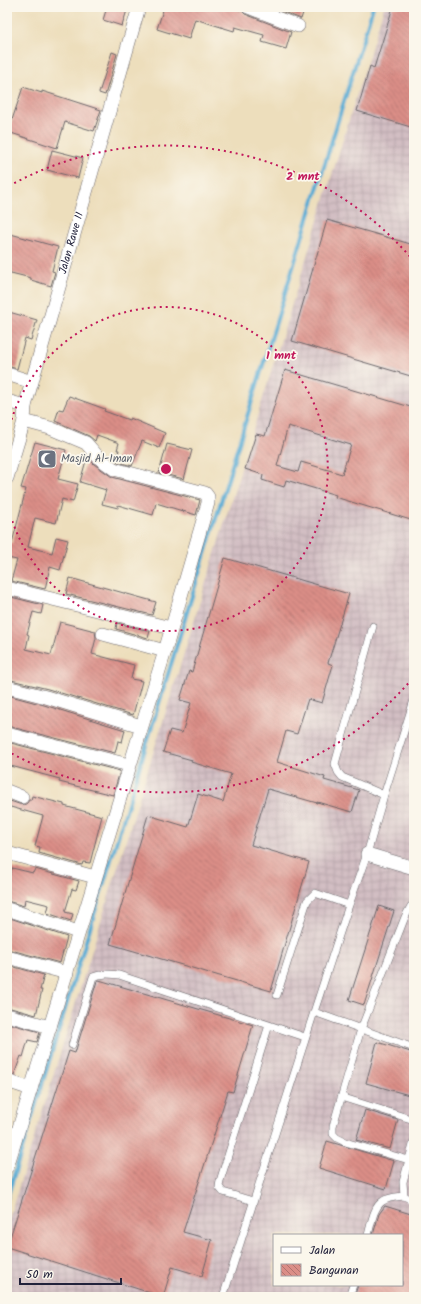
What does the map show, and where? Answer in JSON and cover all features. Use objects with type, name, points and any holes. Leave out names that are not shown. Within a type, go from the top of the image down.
[{"type":"street","name":"Jalan Rawe II","points":[[7,478],[24,421],[25,406],[139,7]]},
{"type":"street","points":[[248,7],[298,26]]},
{"type":"street","points":[[7,374],[32,382]]},
{"type":"street","points":[[7,401],[25,406]]},
{"type":"street","points":[[7,1167],[165,651],[208,503],[208,497],[205,493],[114,469],[99,458],[86,443],[50,428],[24,421]]},
{"type":"street","points":[[7,588],[171,628]]},
{"type":"street","points":[[103,634],[165,651]]},
{"type":"street","points":[[7,686],[141,726]]},
{"type":"street","points":[[7,734],[129,765]]},
{"type":"street","points":[[7,791],[22,797]]},
{"type":"street","points":[[7,853],[95,877]]},
{"type":"street","points":[[367,854],[414,868]]},
{"type":"street","points":[[7,909],[78,932]]},
{"type":"street","points":[[7,957],[67,973]]},
{"type":"street","points":[[7,1015],[50,1027]]},
{"type":"street","points":[[7,1081],[31,1089]]},
{"type":"lane","points":[[374,626],[336,764],[338,772],[342,777],[384,795]]},
{"type":"lane","points":[[223,1297],[305,1037],[367,854],[414,700]]},
{"type":"lane","points":[[277,995],[307,901],[315,893],[349,904]]},
{"type":"lane","points":[[410,1160],[345,1142],[333,1134],[333,1126],[361,1029],[405,917],[411,906],[414,905]]},
{"type":"lane","points":[[72,1045],[93,977],[107,973],[119,975],[305,1037]]},
{"type":"lane","points":[[314,1012],[414,1048]]},
{"type":"lane","points":[[253,1201],[223,1192],[219,1187],[237,1124],[269,1025]]},
{"type":"lane","points":[[341,1097],[414,1120]]},
{"type":"lane","points":[[404,1196],[404,1182],[414,1141]]},
{"type":"lane","points":[[368,1234],[376,1207],[382,1201],[404,1196],[414,1201]]},
{"type":"lane","points":[[349,1297],[352,1286]]},
{"type":"shaded area","points":[[384,7],[414,7],[414,1297],[7,1297],[7,1225]]},
{"type":"building","points":[[107,7],[128,7],[122,26],[103,20]]},
{"type":"building","points":[[164,7],[230,7],[241,10],[245,14],[291,32],[286,49],[262,42],[264,35],[235,27],[234,31],[195,19],[189,39],[157,29]]},
{"type":"building","points":[[271,7],[305,7],[301,19]]},
{"type":"building","points":[[393,7],[414,7],[414,128],[357,111],[370,66],[374,68]]},
{"type":"building","points":[[112,52],[117,54],[105,95],[99,93]]},
{"type":"building","points":[[23,87],[42,93],[42,91],[101,110],[94,131],[65,122],[57,148],[8,132]]},
{"type":"building","points":[[52,150],[83,158],[78,178],[47,170]]},
{"type":"building","points":[[327,220],[414,245],[414,377],[292,341]]},
{"type":"building","points":[[7,233],[58,247],[52,271],[55,272],[51,286],[31,280],[31,278],[7,272]]},
{"type":"building","points":[[9,312],[37,320],[31,340],[25,338],[17,369],[7,366],[7,319]]},
{"type":"building","points":[[285,370],[414,408],[414,521],[335,497],[336,495],[286,480],[284,487],[262,480],[263,475],[245,469],[256,434],[265,436]],"holes":[[[288,426],[351,445],[342,474],[301,462],[298,472],[277,466]]]},
{"type":"building","points":[[69,396],[105,409],[104,411],[129,420],[130,418],[165,433],[159,448],[142,441],[132,466],[118,462],[116,460],[119,450],[117,450],[119,443],[97,435],[95,441],[89,436],[55,421],[59,409],[63,410]]},
{"type":"building","points":[[35,442],[66,450],[58,479],[78,484],[73,502],[62,499],[56,523],[35,518],[28,547],[52,553],[56,537],[68,540],[60,570],[50,567],[45,589],[11,581],[17,560],[7,558],[7,541],[12,543],[26,489],[21,488]]},
{"type":"building","points":[[167,444],[192,450],[184,479],[159,473]]},
{"type":"building","points":[[87,457],[112,477],[200,500],[196,515],[156,503],[153,515],[118,505],[118,508],[102,504],[106,490],[80,482]]},
{"type":"building","points":[[225,558],[349,594],[328,663],[333,665],[322,703],[308,699],[297,734],[286,731],[277,762],[325,777],[324,780],[359,790],[352,812],[268,789],[251,845],[309,862],[271,991],[110,944],[148,815],[188,827],[198,794],[223,802],[231,774],[191,762],[192,760],[163,752],[170,730],[182,733],[191,703],[180,700],[189,671],[192,672]]},
{"type":"building","points":[[70,578],[156,602],[152,615],[66,594]]},
{"type":"building","points":[[7,596],[43,605],[41,614],[33,612],[27,634],[29,635],[26,649],[51,655],[60,622],[95,631],[96,638],[92,654],[134,665],[131,679],[142,681],[133,715],[48,689],[7,679]]},
{"type":"building","points":[[117,623],[150,631],[148,638],[116,629]]},
{"type":"building","points":[[7,695],[125,730],[122,742],[118,741],[115,753],[7,726]]},
{"type":"building","points":[[7,742],[120,771],[113,795],[59,782],[60,779],[7,765]]},
{"type":"building","points":[[32,796],[102,816],[90,863],[83,862],[82,865],[39,853],[40,847],[35,846],[43,816],[7,806],[7,800],[24,805],[31,800]]},
{"type":"building","points":[[12,868],[33,873],[35,869],[79,881],[76,890],[72,889],[65,912],[73,914],[71,921],[47,913],[49,905],[25,899],[24,906],[7,901],[7,874],[10,875]]},
{"type":"building","points":[[379,906],[394,911],[364,1005],[349,1000]]},
{"type":"building","points":[[7,917],[67,937],[60,963],[7,949]]},
{"type":"building","points":[[7,965],[44,975],[36,1015],[7,1007]]},
{"type":"building","points":[[99,980],[253,1025],[233,1092],[228,1091],[183,1232],[212,1240],[202,1276],[172,1267],[163,1297],[7,1247],[69,1051],[75,1053],[97,981]]},
{"type":"building","points":[[7,1023],[40,1032],[37,1042],[28,1040],[23,1057],[21,1056],[14,1075],[7,1073]]},
{"type":"building","points":[[377,1042],[414,1053],[414,1078],[409,1095],[366,1083]]},
{"type":"building","points":[[365,1110],[398,1120],[390,1149],[356,1140]]},
{"type":"building","points":[[327,1141],[394,1161],[386,1189],[319,1168]]},
{"type":"building","points":[[385,1206],[414,1215],[414,1297],[354,1297],[358,1286],[403,1286],[403,1234],[373,1234],[379,1214]]},
{"type":"waterway","points":[[7,1198],[373,7]]},
{"type":"place","name":"Masjid Al-Iman","points":[[47,459]]}]
